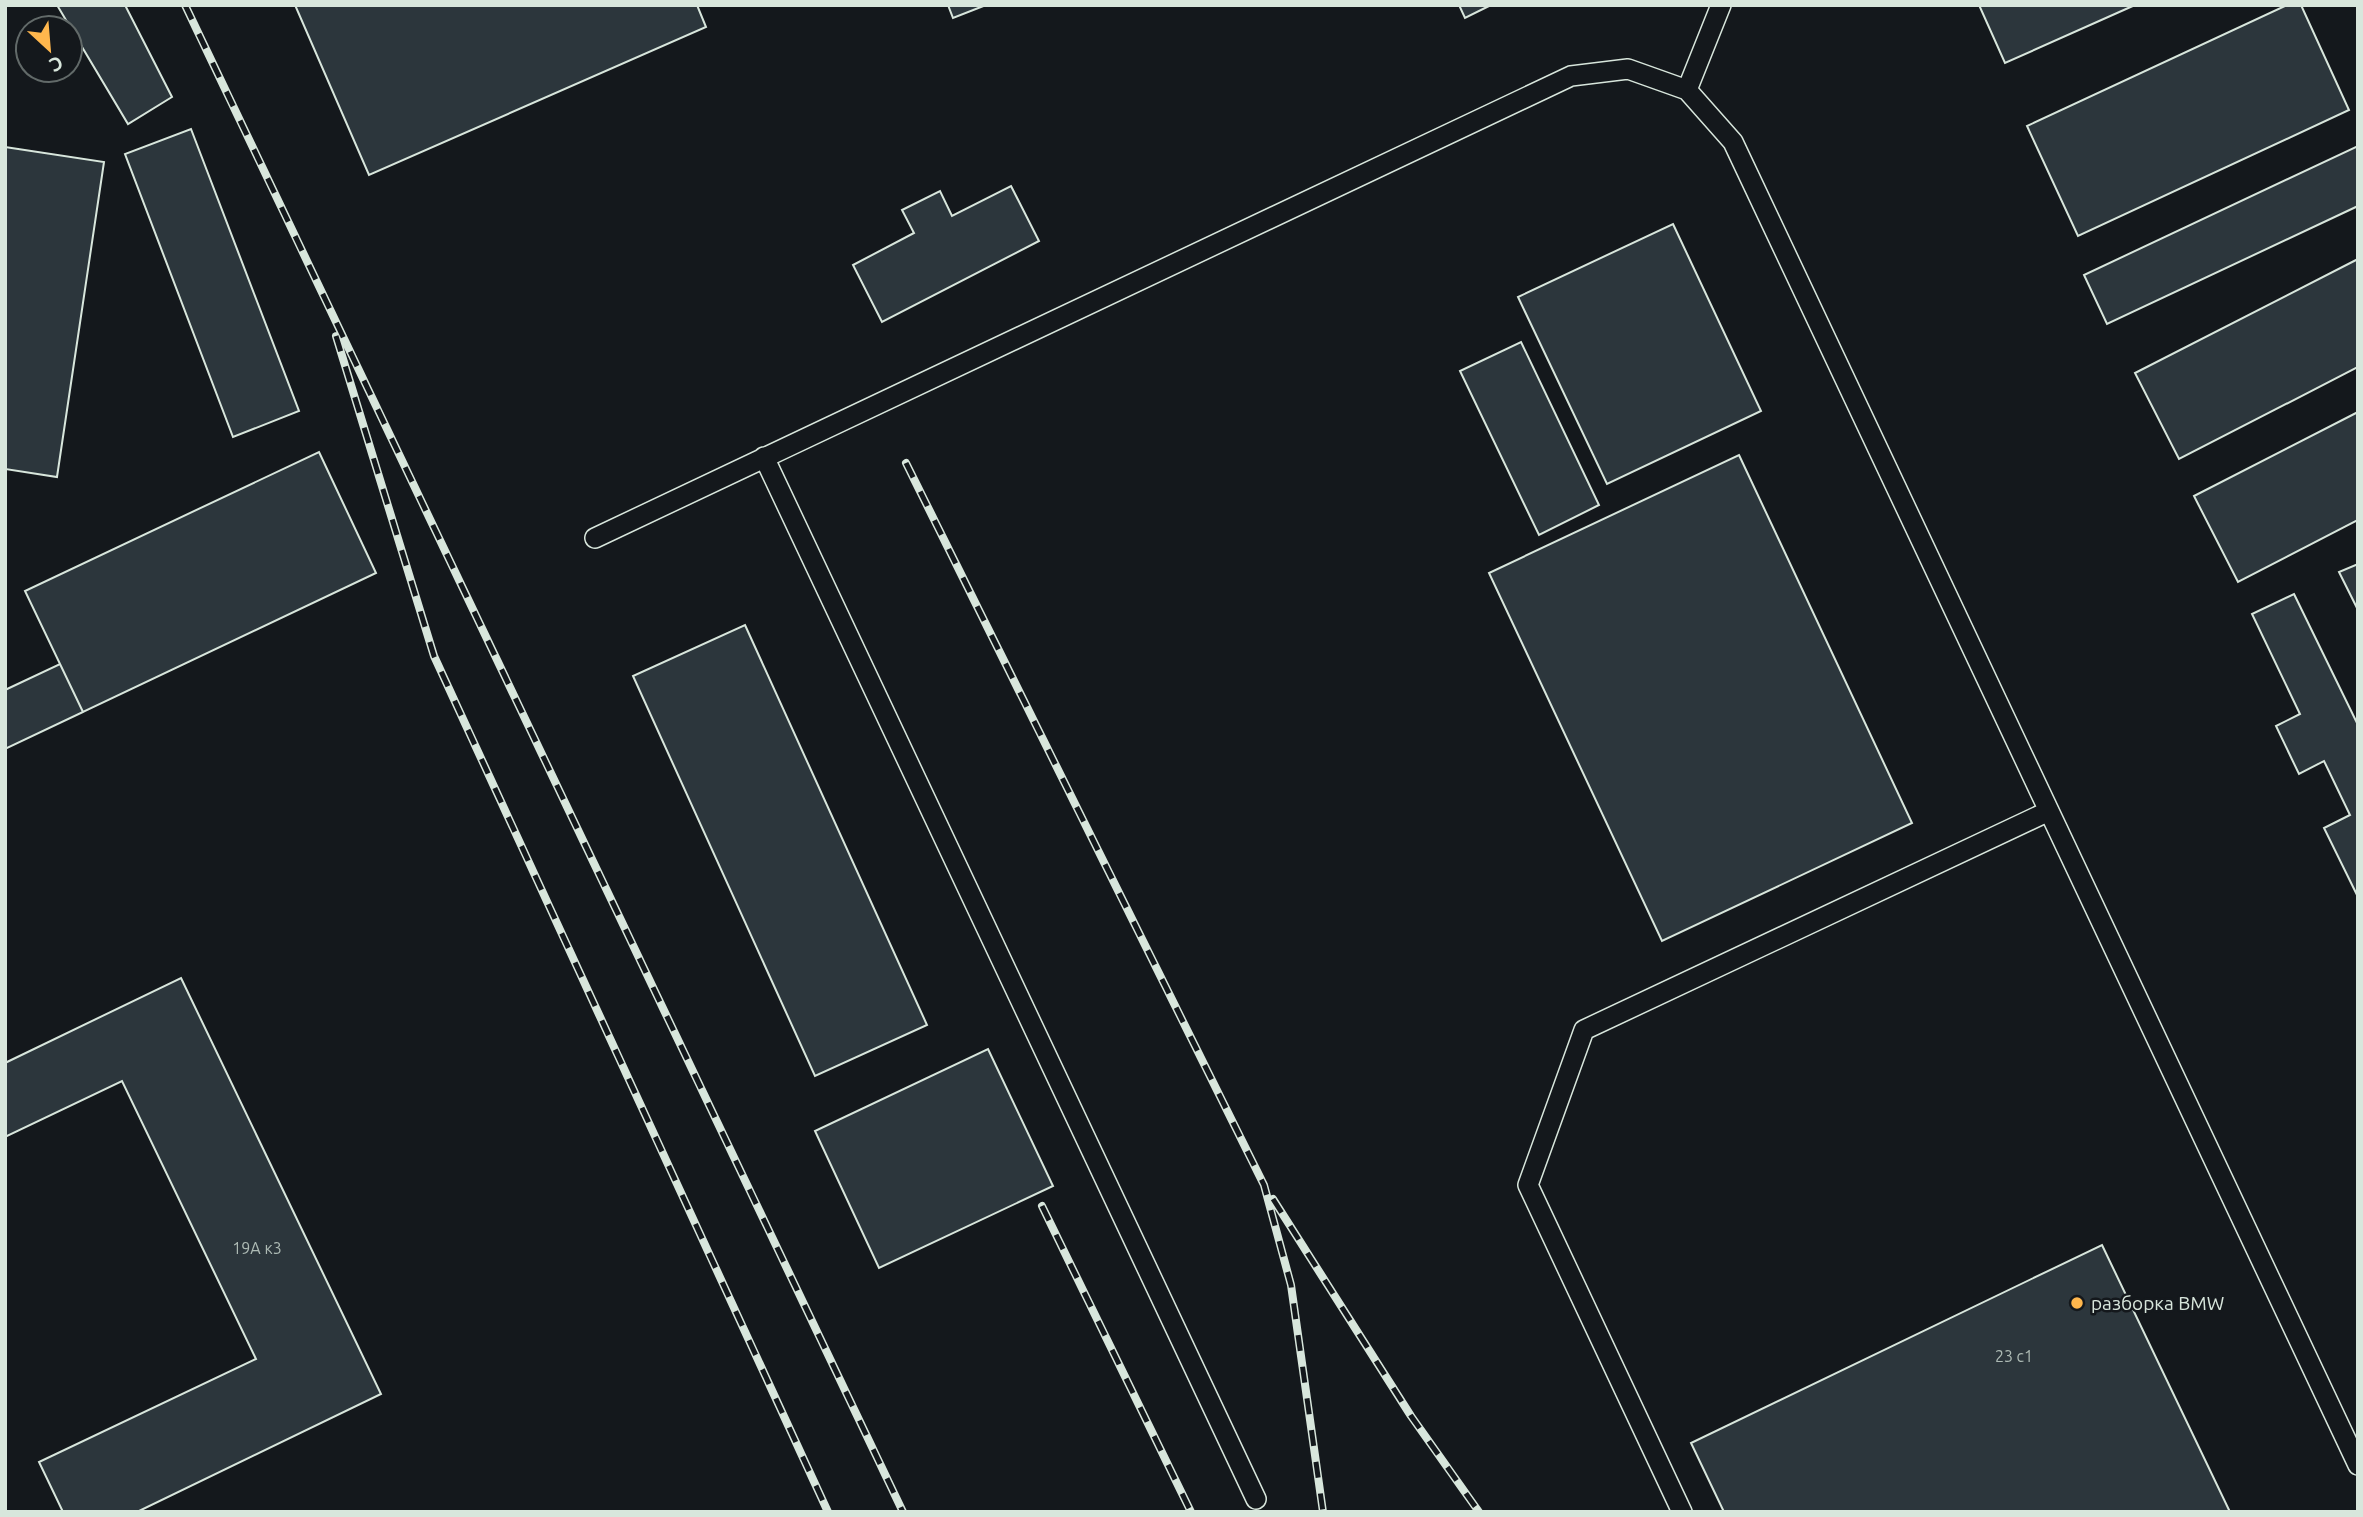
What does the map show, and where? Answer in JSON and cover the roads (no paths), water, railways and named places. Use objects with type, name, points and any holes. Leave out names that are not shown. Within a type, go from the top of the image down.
[{"type":"lane","points":[[1688,90],[1721,5]]},
{"type":"lane","points":[[595,538],[1571,76],[1628,69],[1688,90],[1732,142],[2358,1465]]},
{"type":"lane","points":[[764,457],[1256,1499]]},
{"type":"lane","points":[[1682,1512],[1528,1185],[1584,1030],[2049,811]]},
{"type":"railway","points":[[185,5],[903,1512]]},
{"type":"railway","points":[[336,336],[434,656],[828,1512]]},
{"type":"railway","points":[[906,463],[1264,1185],[1291,1285],[1323,1512]]},
{"type":"railway","points":[[1273,1199],[1411,1416],[1479,1512]]},
{"type":"railway","points":[[1042,1206],[1191,1512]]},
{"type":"place","name":"разборка BMW","points":[[2077,1303]]}]
